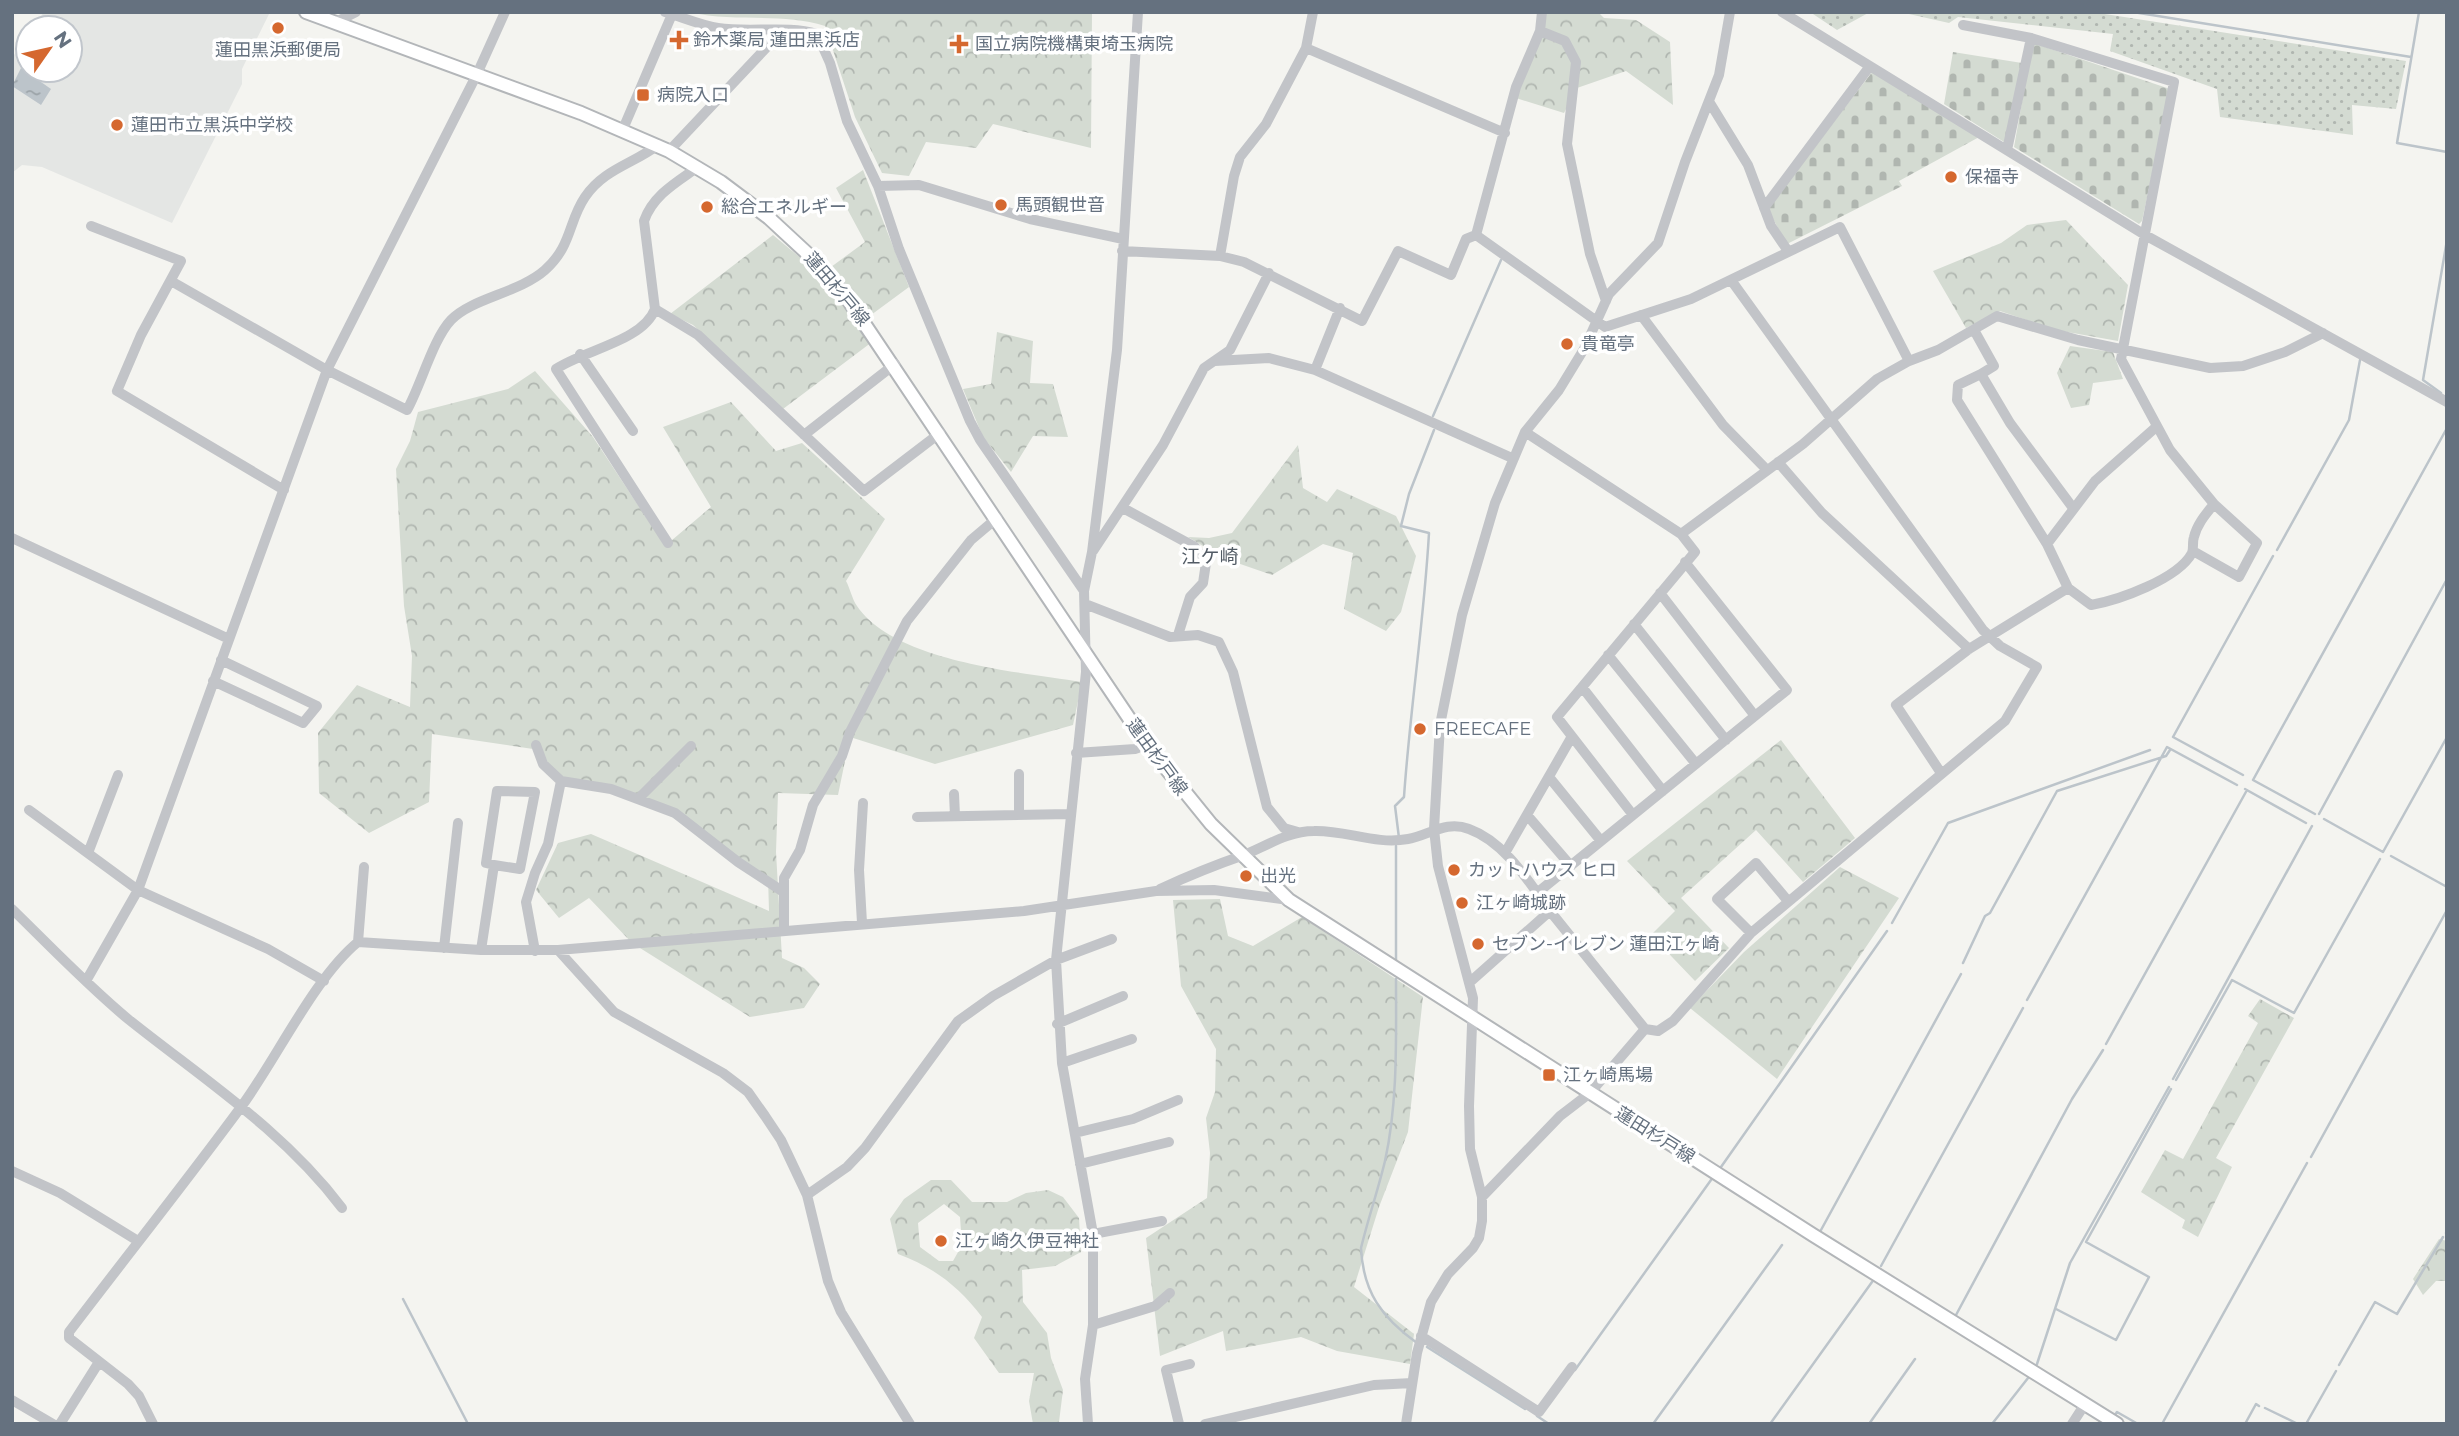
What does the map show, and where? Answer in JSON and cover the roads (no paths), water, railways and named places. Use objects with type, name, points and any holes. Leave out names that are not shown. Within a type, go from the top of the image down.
[{"type":"main road","name":"蓮田杉戸線","points":[[306,12],[623,129],[698,167],[769,218],[810,256],[852,304],[895,364],[1147,746],[1189,801],[1289,900],[1590,1093],[2117,1424]]},
{"type":"street","points":[[334,23],[356,12]]},
{"type":"street","points":[[86,981],[138,890],[327,370],[477,74],[505,12]]},
{"type":"street","points":[[1088,1424],[1085,1379],[1093,1325],[1093,1234],[1062,1063],[1057,1024],[1056,960],[1059,906],[1086,656],[1084,590],[1092,552],[1117,350],[1138,12]]},
{"type":"street","points":[[1220,256],[1234,176],[1240,157],[1266,124],[1306,48],[1313,12]]},
{"type":"street","points":[[1476,236],[1516,87],[1539,31],[1541,12]]},
{"type":"street","points":[[1406,1424],[1421,1336],[1438,1288],[1479,1238],[1482,1197],[1470,1149],[1470,982],[1444,892],[1434,829],[1440,725],[1462,615],[1512,458],[1525,432],[1559,390],[1606,301],[1623,277],[1658,243],[1688,153],[1719,75],[1730,12]]},
{"type":"street","points":[[1782,12],[2145,235],[2447,402]]},
{"type":"street","points":[[623,129],[670,13],[718,28],[782,31],[797,28],[817,34],[830,63],[847,121],[878,186],[899,249],[975,430],[1084,590]]},
{"type":"street","points":[[1963,25],[2031,38],[2174,82],[2121,359],[2155,428],[2214,504],[2257,542],[2239,577],[2193,551]]},
{"type":"street","points":[[171,281],[327,370],[407,410],[436,344],[452,318],[532,281],[545,271],[560,255],[583,199],[596,183],[618,166],[663,148],[782,31]]},
{"type":"street","points":[[1539,31],[1565,41],[1576,62],[1567,144],[1590,254],[1606,301]]},
{"type":"street","points":[[2007,150],[2031,38]]},
{"type":"street","points":[[1306,48],[1505,133]]},
{"type":"street","points":[[1764,208],[1861,82],[1870,66]]},
{"type":"street","points":[[1710,103],[1748,165],[1771,226],[1788,251]]},
{"type":"street","points":[[668,543],[556,369],[580,354],[629,337],[653,316],[655,309],[644,220],[649,207],[658,197],[698,167]]},
{"type":"street","points":[[878,186],[919,185],[1030,219],[1123,239]]},
{"type":"street","points":[[91,226],[181,261],[141,335],[117,391],[284,490]]},
{"type":"street","points":[[1476,236],[1605,327],[1691,299],[1840,227],[1909,361]]},
{"type":"street","points":[[1122,251],[1220,256],[1244,262],[1362,321],[1398,251],[1451,275],[1466,239],[1476,236]]},
{"type":"street","points":[[1092,552],[1163,445],[1204,368],[1230,350],[1269,273]]},
{"type":"street","points":[[1085,604],[1170,637],[1198,635],[1219,642],[1239,694],[1268,807],[1284,828],[1297,832],[1334,831],[1374,841],[1409,839],[1434,829],[1466,828],[1482,835],[1505,853],[1646,1029],[1658,1031],[1673,1021],[1751,933],[2005,721],[2037,667],[1989,637],[1731,280]]},
{"type":"street","points":[[1315,370],[1340,308]]},
{"type":"street","points":[[655,309],[698,335],[864,491],[940,433]]},
{"type":"street","points":[[1641,315],[1723,425],[1767,470]]},
{"type":"street","points":[[1681,534],[1778,462],[1877,379],[1909,361],[1938,350],[1997,316],[2060,336],[2122,347],[2210,368],[2243,366],[2285,352],[2323,332]]},
{"type":"street","points":[[1974,330],[1994,366],[1958,385],[1957,400],[2048,544],[2068,588],[2091,605],[2104,603],[2161,580],[2184,562],[2193,551],[2193,538],[2199,524],[2214,504]]},
{"type":"street","points":[[580,354],[633,431]]},
{"type":"street","points":[[1215,361],[1269,358],[1315,370],[1512,458]]},
{"type":"street","points":[[804,435],[895,364]]},
{"type":"street","points":[[1981,374],[2010,423],[2073,508]]},
{"type":"street","points":[[2048,544],[2095,481],[2155,428]]},
{"type":"street","points":[[1525,432],[1681,534],[1695,552],[1557,717],[1633,815]]},
{"type":"street","points":[[1778,462],[1822,513],[1969,649]]},
{"type":"street","points":[[1123,508],[1195,547],[1206,564],[1203,583],[1190,597],[1178,635]]},
{"type":"street","points":[[784,930],[782,891],[787,870],[800,849],[813,805],[842,756],[850,732],[907,621],[971,540],[997,518]]},
{"type":"street","points":[[12,538],[229,639]]},
{"type":"street","points":[[1537,893],[1787,690],[1685,562]]},
{"type":"street","points":[[1941,773],[1896,705],[1969,649],[2068,588]]},
{"type":"street","points":[[1660,593],[1755,716]]},
{"type":"street","points":[[1634,624],[1726,740]]},
{"type":"street","points":[[1608,655],[1696,764]]},
{"type":"street","points":[[213,681],[303,723],[317,706],[221,660]]},
{"type":"street","points":[[1581,687],[1663,791]]},
{"type":"street","points":[[1505,853],[1571,738]]},
{"type":"street","points":[[536,745],[543,764],[561,781],[611,789],[682,816],[738,862],[782,891]]},
{"type":"street","points":[[638,799],[691,746]]},
{"type":"street","points":[[1076,753],[1147,746]]},
{"type":"street","points":[[1019,774],[1019,815]]},
{"type":"street","points":[[88,853],[118,775]]},
{"type":"street","points":[[1549,777],[1601,841]]},
{"type":"street","points":[[535,951],[526,902],[548,844],[561,781]]},
{"type":"street","points":[[497,791],[535,792],[520,869],[494,865],[486,863],[497,791]]},
{"type":"street","points":[[954,794],[955,817]]},
{"type":"street","points":[[862,923],[859,870],[863,803]]},
{"type":"street","points":[[29,810],[138,890],[268,949],[324,981]]},
{"type":"street","points":[[917,817],[1069,814]]},
{"type":"street","points":[[1527,815],[1571,866]]},
{"type":"street","points":[[444,948],[458,823]]},
{"type":"street","points":[[1156,891],[1215,863],[1297,832]]},
{"type":"street","points":[[1751,933],[1717,899],[1756,863],[1788,901]]},
{"type":"street","points":[[481,950],[494,865]]},
{"type":"street","points":[[151,1423],[139,1396],[128,1384],[69,1338],[69,1332],[242,1106],[324,981],[358,942],[364,867]]},
{"type":"street","points":[[358,942],[481,950],[558,950],[1059,906],[1156,891],[1214,890],[1289,900]]},
{"type":"street","points":[[12,909],[127,1018],[242,1106],[315,1172],[342,1208]]},
{"type":"street","points":[[1470,982],[1550,911]]},
{"type":"street","points":[[807,1195],[847,1167],[865,1149],[958,1021],[993,996],[1056,960],[1112,939]]},
{"type":"street","points":[[558,950],[614,1012],[723,1073],[748,1093],[781,1140],[807,1195],[828,1281],[841,1312],[910,1424]]},
{"type":"street","points":[[1057,1024],[1123,996]]},
{"type":"street","points":[[1482,1197],[1560,1116],[1590,1093],[1646,1029]]},
{"type":"street","points":[[1062,1063],[1132,1039]]},
{"type":"street","points":[[1075,1133],[1133,1119],[1178,1100]]},
{"type":"street","points":[[1080,1164],[1169,1142]]},
{"type":"street","points":[[12,1171],[60,1193],[138,1241]]},
{"type":"street","points":[[1093,1234],[1162,1222]]},
{"type":"street","points":[[1093,1325],[1155,1306],[1170,1293]]},
{"type":"street","points":[[1421,1336],[1539,1412],[1572,1367]]},
{"type":"street","points":[[60,1424],[99,1362]]},
{"type":"street","points":[[1179,1424],[1166,1370],[1190,1364]]},
{"type":"street","points":[[1205,1424],[1374,1385],[1412,1382]]},
{"type":"street","points":[[12,1400],[52,1424]]},
{"type":"street","points":[[2072,1424],[2085,1404]]},
{"type":"water","points":[[14,82],[44,84],[51,89],[41,105],[12,86]]},
{"type":"waterway","points":[[2133,12],[2411,57]]},
{"type":"waterway","points":[[2419,12],[2397,143],[2447,152]]},
{"type":"waterway","points":[[2441,393],[2423,380],[2447,240]]},
{"type":"waterway","points":[[1433,416],[1501,260]]},
{"type":"waterway","points":[[2277,550],[2349,420],[2360,360]]},
{"type":"waterway","points":[[2315,814],[2253,780],[2447,428]]},
{"type":"waterway","points":[[1399,838],[1395,806],[1404,797],[1429,533],[1401,526],[1409,494],[1434,430]]},
{"type":"waterway","points":[[2243,775],[2173,737],[2273,556]]},
{"type":"waterway","points":[[2319,814],[2447,579]]},
{"type":"waterway","points":[[2324,819],[2383,852],[2447,737]]},
{"type":"waterway","points":[[2027,1000],[2167,747],[2237,785]]},
{"type":"waterway","points":[[1892,923],[1948,823],[2150,750]]},
{"type":"waterway","points":[[1963,963],[1985,916],[1990,913],[2057,791],[2166,756],[2170,750]]},
{"type":"waterway","points":[[2245,789],[2306,823]]},
{"type":"waterway","points":[[2106,1044],[2247,790]]},
{"type":"waterway","points":[[2173,1079],[2312,826]]},
{"type":"waterway","points":[[1396,846],[1396,961]]},
{"type":"waterway","points":[[2391,856],[2447,887]]},
{"type":"waterway","points":[[2176,1080],[2232,980],[2294,1013],[2380,859]]},
{"type":"waterway","points":[[2311,1157],[2447,910]]},
{"type":"waterway","points":[[1721,1167],[1887,931]]},
{"type":"waterway","points":[[1821,1230],[1961,974]]},
{"type":"waterway","points":[[1396,979],[1392,1116],[1385,1161],[1361,1248],[1366,1278],[1377,1303],[1384,1314],[1417,1343]]},
{"type":"waterway","points":[[1881,1266],[2023,1008]]},
{"type":"waterway","points":[[1956,1315],[2072,1099],[2103,1050]]},
{"type":"waterway","points":[[2037,1364],[2070,1263],[2169,1087]]},
{"type":"waterway","points":[[2056,1309],[2116,1340],[2149,1277],[2086,1242],[2171,1089]]},
{"type":"waterway","points":[[2162,1424],[2307,1163]]},
{"type":"waterway","points":[[1575,1370],[1711,1180]]},
{"type":"waterway","points":[[2339,1365],[2375,1302],[2397,1314],[2443,1237]]},
{"type":"waterway","points":[[1653,1424],[1782,1245]]},
{"type":"waterway","points":[[1770,1424],[1872,1282]]},
{"type":"waterway","points":[[403,1299],[468,1424]]},
{"type":"waterway","points":[[1427,1347],[1525,1409]]},
{"type":"waterway","points":[[1869,1424],[1915,1359]]},
{"type":"waterway","points":[[2306,1424],[2336,1371]]},
{"type":"waterway","points":[[1992,1424],[2028,1378]]},
{"type":"waterway","points":[[2245,1424],[2256,1404],[2259,1406]]},
{"type":"waterway","points":[[2265,1408],[2298,1424]]},
{"type":"waterway","points":[[2115,1415],[2117,1412],[2138,1424]]},
{"type":"waterway","points":[[1537,1416],[1549,1424]]},
{"type":"place","name":"蓮田黒浜郵便局","points":[[278,28]]},
{"type":"place","name":"鈴木薬局 蓮田黒浜店","points":[[679,40]]},
{"type":"place","name":"国立病院機構東埼玉病院","points":[[959,44]]},
{"type":"place","name":"病院入口","points":[[643,95]]},
{"type":"place","name":"蓮田市立黒浜中学校","points":[[117,125]]},
{"type":"place","name":"保福寺","points":[[1951,177]]},
{"type":"place","name":"馬頭観世音","points":[[1001,205]]},
{"type":"place","name":"総合エネルギー","points":[[707,207]]},
{"type":"place","name":"貴竜亭","points":[[1567,344]]},
{"type":"place","name":"FREECAFE","points":[[1420,729]]},
{"type":"place","name":"カットハウス ヒロ","points":[[1454,870]]},
{"type":"place","name":"出光","points":[[1246,876]]},
{"type":"place","name":"江ヶ崎城跡","points":[[1462,903]]},
{"type":"place","name":"セブン-イレブン 蓮田江ヶ崎","points":[[1478,944]]},
{"type":"place","name":"江ヶ崎馬場","points":[[1549,1075]]},
{"type":"place","name":"江ヶ崎久伊豆神社","points":[[941,1241]]},
{"type":"district","name":"江ケ崎","points":[[1210,556]]}]
